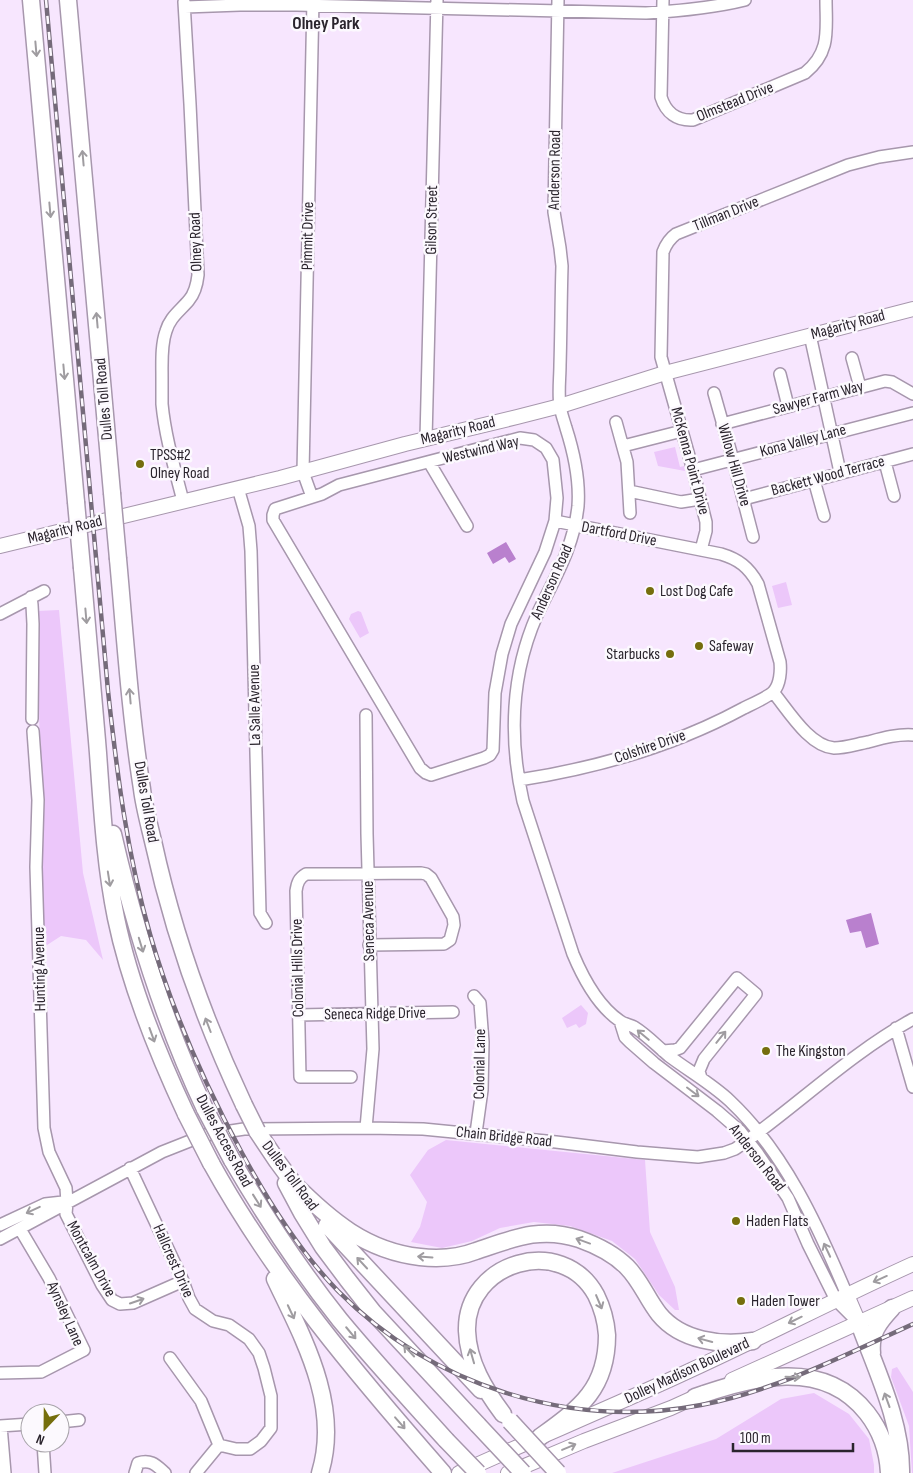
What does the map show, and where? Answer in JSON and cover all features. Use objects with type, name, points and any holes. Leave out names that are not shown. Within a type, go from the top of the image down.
[{"type":"highway","points":[[31,0],[108,870],[118,927],[127,961],[162,1061],[186,1114],[211,1163],[246,1221],[281,1275],[312,1317],[369,1388],[443,1473]]},
{"type":"highway","name":"Dulles Toll Road","points":[[68,0],[118,559],[142,790],[157,863],[179,944],[194,989],[219,1051],[257,1132]]},
{"type":"highway","name":"Dulles Access Road","points":[[98,743],[111,827],[137,931],[171,1033],[205,1109],[232,1160],[282,1241],[339,1319],[446,1440],[478,1473]]},
{"type":"highway","name":"Dulles Access Road","points":[[257,1132],[273,1157],[302,1213],[323,1248],[347,1279],[373,1312],[522,1473]]},
{"type":"highway","name":"Dulles Toll Road","points":[[273,1157],[330,1228],[558,1473]]},
{"type":"highway","points":[[293,1183],[332,1220],[360,1239],[374,1246],[410,1256],[444,1258],[460,1256],[522,1235],[541,1233],[577,1238],[596,1245],[626,1266],[638,1280],[660,1315],[668,1323],[681,1331],[717,1343],[729,1344],[753,1341]]},
{"type":"highway","points":[[246,1221],[308,1349],[316,1372],[323,1398],[326,1432],[325,1450],[320,1473]]},
{"type":"highway","points":[[506,1417],[478,1375],[470,1350],[467,1330],[474,1300],[482,1287],[492,1277],[517,1263],[543,1261],[562,1265],[573,1270],[584,1279],[600,1302],[604,1316],[607,1344],[596,1386],[575,1412],[540,1437]]},
{"type":"highway","points":[[873,1363],[871,1343],[873,1335],[880,1321],[892,1308]]},
{"type":"highway","points":[[859,1323],[895,1422],[901,1454],[901,1473]]},
{"type":"highway","points":[[695,1397],[754,1379],[776,1377],[793,1376],[807,1378],[833,1386],[857,1402],[876,1425],[886,1450],[889,1473]]},
{"type":"main road","name":"Magarity Road","points":[[0,546],[303,472],[560,406],[665,373],[913,309]]},
{"type":"main road","name":"Dolley Madison Boulevard","points":[[459,1473],[621,1402],[913,1264]]},
{"type":"main road","points":[[842,1297],[859,1323]]},
{"type":"main road","name":"Dolley Madison Boulevard","points":[[508,1473],[584,1441],[671,1408],[913,1298]]},
{"type":"street","name":"Olmstead Drive","points":[[663,0],[661,97],[663,104],[673,116],[679,119],[693,120],[805,73],[812,67],[824,50],[826,40],[826,0]]},
{"type":"street","points":[[184,4],[313,3],[558,6],[663,12],[690,10],[745,0]]},
{"type":"street","name":"Pimmit Drive","points":[[303,472],[313,3]]},
{"type":"street","name":"Olney Road","points":[[183,501],[165,425],[162,404],[162,367],[164,340],[167,329],[171,320],[194,293],[198,275],[184,4]]},
{"type":"street","name":"Gilson Street","points":[[426,439],[437,4]]},
{"type":"street","name":"Anderson Road","points":[[558,6],[554,212],[562,266],[560,406],[573,453],[579,490],[571,542],[528,638],[522,662],[516,696],[514,736],[523,801],[579,968],[595,995],[620,1022],[634,1028],[732,1103],[758,1133],[781,1163],[800,1194],[842,1297]]},
{"type":"street","name":"Tillman Drive","points":[[665,373],[661,357],[664,252],[670,239],[676,234],[848,165],[879,157],[913,152]]},
{"type":"street","points":[[810,335],[840,472]]},
{"type":"street","points":[[852,358],[860,386]]},
{"type":"street","name":"McKenna Point Drive","points":[[665,373],[706,522],[706,531],[701,550]]},
{"type":"street","points":[[780,374],[788,406]]},
{"type":"street","name":"Sawyer Farm Way","points":[[722,424],[860,386],[888,381],[913,394]]},
{"type":"street","name":"Willow Hill Drive","points":[[714,393],[753,537]]},
{"type":"street","name":"Kona Valley Lane","points":[[693,470],[913,412]]},
{"type":"street","points":[[616,422],[627,462],[630,512]]},
{"type":"street","points":[[623,446],[682,431]]},
{"type":"street","name":"Westwind Way","points":[[520,438],[534,440],[546,448],[553,460],[557,498],[555,521],[545,552],[511,624],[502,654],[495,693],[493,750],[490,755],[431,775],[420,768],[273,520],[272,514],[275,509],[322,494],[339,485],[430,462],[520,438]]},
{"type":"street","name":"Backett Wood Terrace","points":[[744,499],[913,454]]},
{"type":"street","points":[[430,462],[467,526]]},
{"type":"street","points":[[885,462],[894,496]]},
{"type":"street","points":[[303,472],[312,497]]},
{"type":"street","points":[[814,480],[824,516]]},
{"type":"street","name":"La Salle Avenue","points":[[238,488],[248,526],[251,551],[260,913],[266,922]]},
{"type":"street","points":[[629,492],[681,502],[700,499]]},
{"type":"street","name":"Dartford Drive","points":[[555,521],[701,550]]},
{"type":"street","points":[[701,550],[730,556],[739,561],[753,575],[758,584],[780,662],[779,680],[773,692],[804,730],[821,745],[835,748],[845,747],[897,735],[913,735]]},
{"type":"street","points":[[0,614],[44,590]]},
{"type":"street","points":[[31,597],[33,624],[32,719]]},
{"type":"street","name":"Colshire Drive","points":[[519,780],[585,768],[654,748],[723,720],[773,692]]},
{"type":"street","points":[[495,693],[516,696]]},
{"type":"street","name":"Seneca Avenue","points":[[366,715],[369,945],[372,1014],[372,1062],[366,1128]]},
{"type":"street","name":"Hunting Avenue","points":[[33,732],[38,800],[36,868],[44,1128],[49,1152],[66,1188],[67,1202]]},
{"type":"street","name":"Colonial Hills Drive","points":[[351,1077],[300,1077],[297,884],[301,877],[306,874],[421,873],[431,878],[453,917],[454,925],[450,940],[444,944],[369,945]]},
{"type":"street","points":[[663,1051],[680,1048],[737,978],[756,994],[704,1059],[699,1072],[701,1078]]},
{"type":"street","name":"Colonial Lane","points":[[474,996],[480,1003],[483,1060],[482,1090],[476,1134]]},
{"type":"street","name":"Seneca Ridge Drive","points":[[298,1015],[452,1012]]},
{"type":"street","name":"Chain Bridge Road","points":[[0,1238],[172,1147],[205,1135],[225,1131],[244,1129],[415,1128],[698,1157],[724,1152],[735,1148],[758,1133],[831,1075],[896,1028],[913,1019]]},
{"type":"street","name":"Anderson Road","points":[[620,1022],[625,1037],[630,1042],[654,1063],[717,1111],[748,1140],[775,1176],[788,1198],[808,1244],[842,1297]]},
{"type":"street","points":[[896,1028],[913,1087]]},
{"type":"street","name":"Hallcrest Drive","points":[[130,1168],[195,1310],[213,1321],[229,1324],[249,1339],[258,1353],[264,1368],[272,1396],[271,1428],[261,1441],[250,1449],[236,1449],[219,1445]]},
{"type":"street","name":"Chain Bridge Road","points":[[0,1225],[45,1204],[67,1202]]},
{"type":"street","name":"Montcalm Drive","points":[[67,1202],[66,1214],[102,1285],[112,1300],[120,1304],[133,1304],[183,1281]]},
{"type":"street","name":"Aynsley Lane","points":[[0,1373],[41,1372],[84,1350],[49,1278],[20,1229]]},
{"type":"street","points":[[170,1358],[200,1401],[219,1445],[196,1473]]},
{"type":"street","points":[[70,1421],[79,1420]]},
{"type":"street","points":[[6,1473],[0,1426],[20,1425]]},
{"type":"street","points":[[43,1453],[45,1473]]},
{"type":"street","points":[[135,1473],[138,1463],[146,1460],[165,1473]]},
{"type":"shaded area","points":[[675,447],[680,467],[684,466],[685,471],[658,466],[654,452]]},
{"type":"shaded area","points":[[506,542],[516,559],[509,563],[505,557],[493,564],[487,553]]},
{"type":"shaded area","points":[[786,582],[792,605],[778,608],[772,586]]},
{"type":"shaded area","points":[[59,610],[83,873],[103,960],[86,940],[61,936],[44,947],[37,611]]},
{"type":"shaded area","points":[[358,611],[361,612],[369,633],[360,638],[349,619],[351,614]]},
{"type":"shaded area","points":[[871,913],[879,944],[866,948],[861,931],[850,933],[846,920]]},
{"type":"shaded area","points":[[581,1005],[588,1013],[586,1024],[579,1028],[576,1024],[567,1028],[562,1018]]},
{"type":"shaded area","points":[[446,1140],[645,1160],[650,1232],[675,1287],[679,1310],[675,1310],[659,1295],[635,1259],[612,1241],[570,1226],[534,1222],[500,1228],[472,1241],[442,1248],[411,1242],[420,1227],[427,1202],[410,1175],[428,1150]]},
{"type":"shaded area","points":[[897,1367],[913,1392],[913,1473],[909,1426],[891,1377],[892,1369]]},
{"type":"shaded area","points":[[814,1393],[849,1414],[869,1439],[874,1473],[612,1473],[716,1439],[781,1399]]},
{"type":"railway","points":[[46,0],[108,691],[119,783],[129,844],[150,934],[168,991],[190,1046],[228,1127],[262,1189],[285,1225],[310,1259],[338,1291],[375,1324],[416,1352],[459,1375],[505,1393],[553,1405],[602,1411],[652,1411],[701,1405],[729,1399],[756,1391],[836,1360],[913,1324]]},
{"type":"place","name":"TPSS#2 Olney Road","points":[[140,464]]},
{"type":"place","name":"Lost Dog Cafe","points":[[650,591]]},
{"type":"place","name":"Safeway","points":[[699,646]]},
{"type":"place","name":"Starbucks","points":[[670,654]]},
{"type":"place","name":"The Kingston","points":[[766,1051]]},
{"type":"place","name":"Haden Flats","points":[[736,1221]]},
{"type":"place","name":"Haden Tower","points":[[741,1301]]},
{"type":"district","name":"Olney Park","points":[[326,23]]}]
